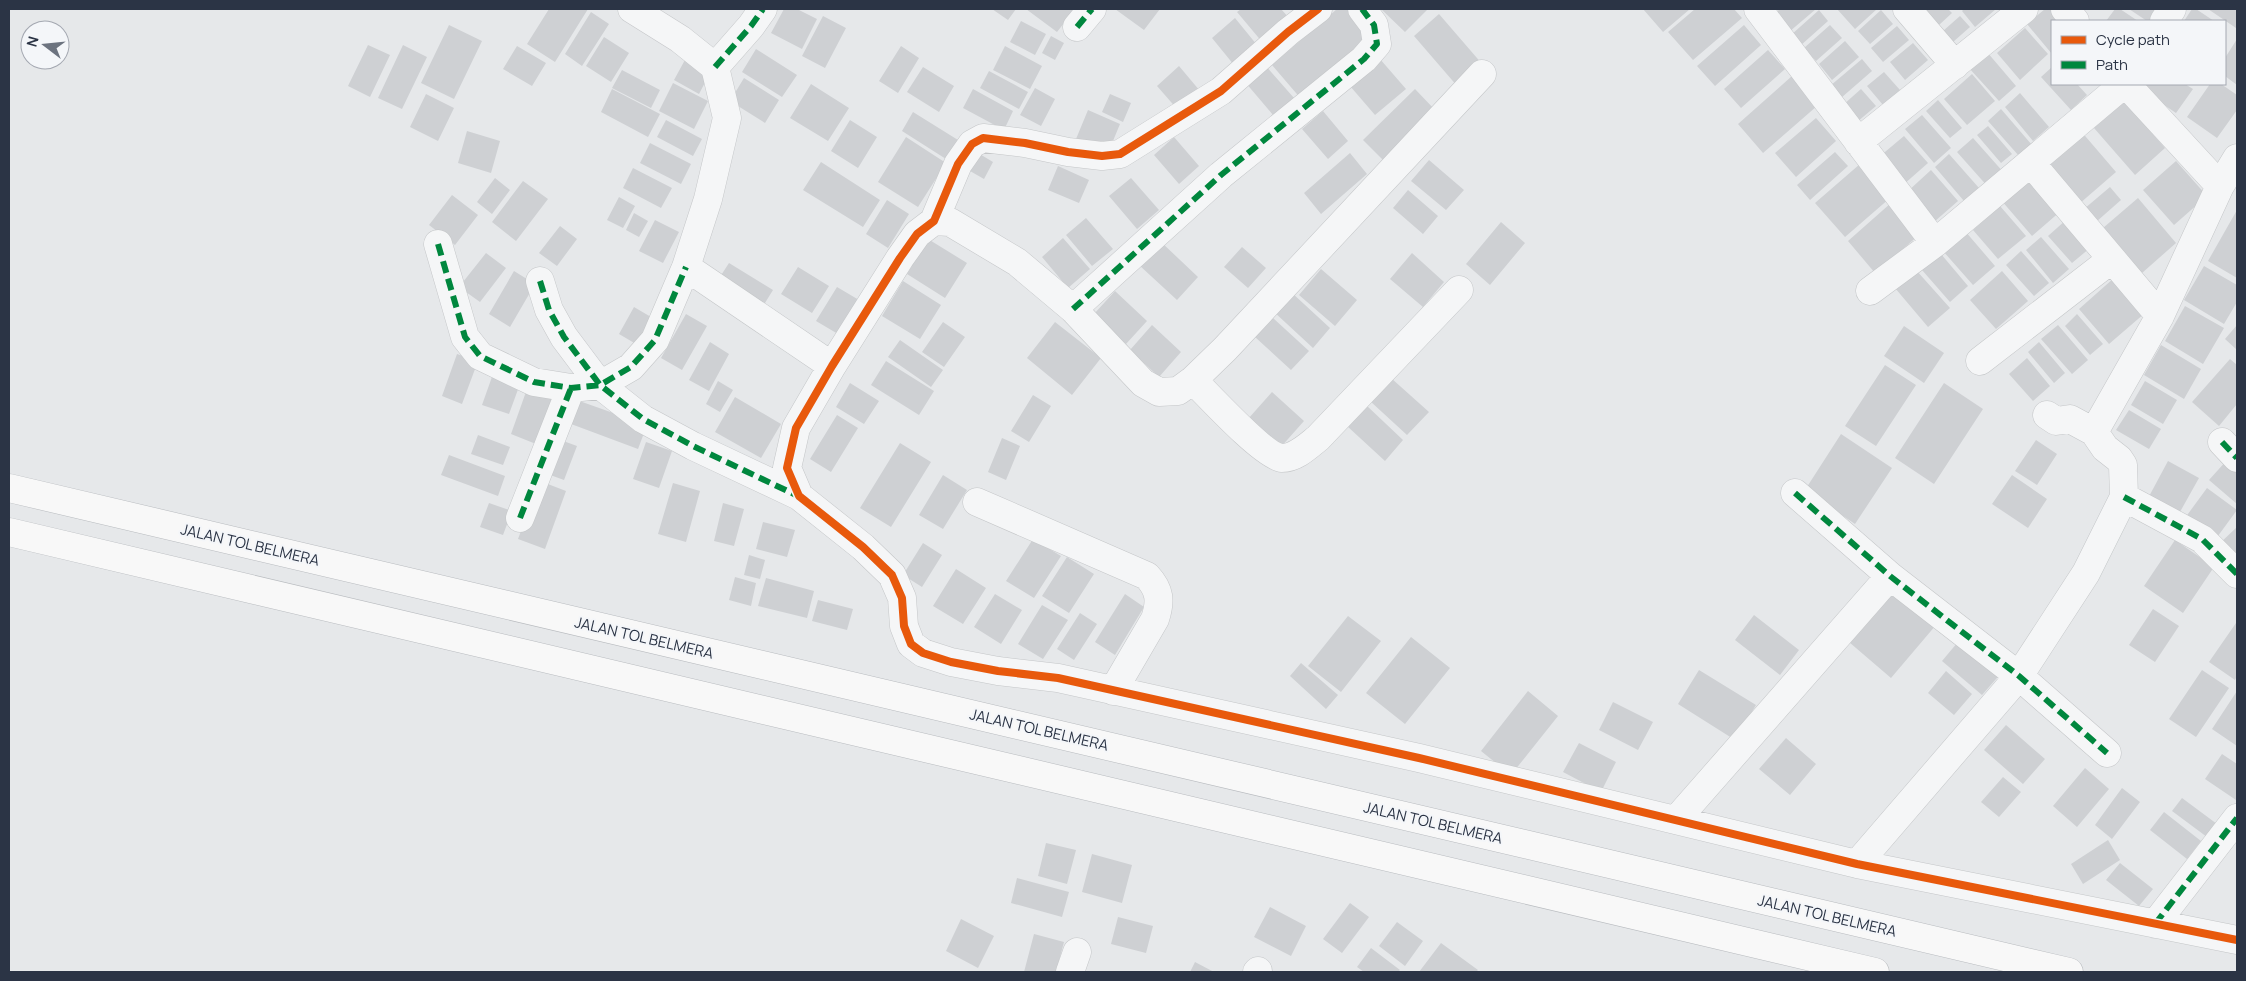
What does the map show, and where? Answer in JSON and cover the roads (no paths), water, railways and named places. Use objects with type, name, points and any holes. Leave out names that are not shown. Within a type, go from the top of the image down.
[{"type":"highway","name":"JALAN TOL BELMERA","points":[[9,488],[2069,972]]},
{"type":"highway","points":[[9,532],[1875,972]]},
{"type":"street","points":[[438,244],[465,336],[480,356],[534,382],[571,388],[600,385],[631,367],[655,340],[686,267],[708,198],[727,118],[715,67],[680,39],[632,9]]},
{"type":"street","points":[[715,67],[752,26],[764,9]]},
{"type":"street","points":[[799,496],[788,468],[796,428],[832,366],[900,258],[917,234],[934,220],[958,164],[972,144],[983,138],[1102,156],[1120,154],[1221,91],[1288,32],[1318,9]]},
{"type":"street","points":[[1073,309],[1221,176],[1364,58],[1377,44],[1374,25],[1362,9]]},
{"type":"street","points":[[1758,9],[1935,243]]},
{"type":"street","points":[[1907,9],[1955,65]]},
{"type":"street","points":[[1858,142],[2024,9]]},
{"type":"street","points":[[2065,9],[2074,20]]},
{"type":"street","points":[[2165,20],[2172,9]]},
{"type":"street","points":[[934,220],[950,222],[1017,262],[1073,309],[1144,383],[1160,392],[1178,391],[1193,380],[1482,74]]},
{"type":"street","points":[[1870,291],[1935,243],[2124,85]]},
{"type":"street","points":[[2126,85],[2220,186]]},
{"type":"street","points":[[2094,432],[2160,316],[2220,186],[2237,158]]},
{"type":"street","points":[[2031,163],[2160,316]]},
{"type":"street","points":[[1980,361],[2112,259]]},
{"type":"street","points":[[686,267],[832,366]]},
{"type":"street","points":[[540,281],[549,310],[564,337],[600,385],[643,420],[799,496],[863,547],[892,575],[902,598],[904,626],[910,644],[923,653],[951,662],[998,671],[1058,678],[1419,758],[1856,864],[2237,940]]},
{"type":"street","points":[[1193,380],[1264,450],[1281,458],[1295,455],[1318,438],[1352,400],[1459,290]]},
{"type":"street","points":[[520,518],[571,388]]},
{"type":"street","points":[[1856,864],[2019,676],[2086,573],[2124,497],[2123,466],[2119,459],[2105,448],[2094,432],[2070,419],[2056,421],[2047,415]]},
{"type":"street","points":[[1795,493],[1890,576],[2019,676],[2108,753]]},
{"type":"street","points":[[2124,497],[2202,539],[2237,574]]},
{"type":"street","points":[[977,502],[1147,576],[1155,585],[1160,606],[1155,619],[1113,690]]},
{"type":"street","points":[[1676,820],[1890,576]]},
{"type":"street","points":[[2155,924],[2237,818]]}]
